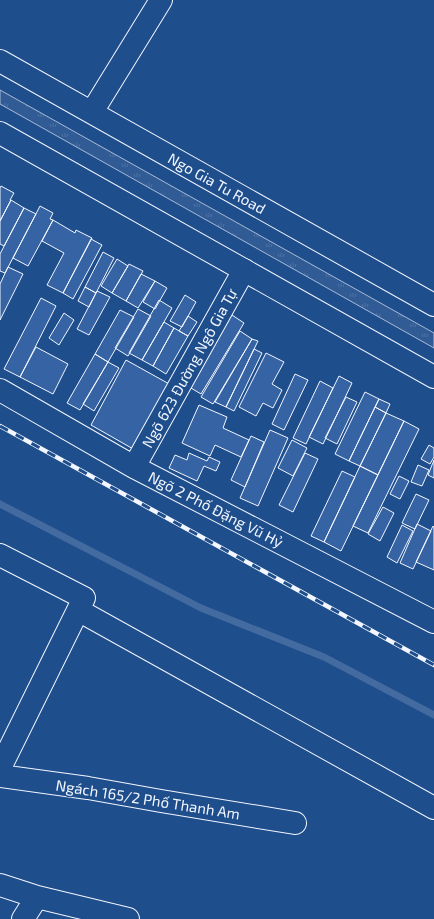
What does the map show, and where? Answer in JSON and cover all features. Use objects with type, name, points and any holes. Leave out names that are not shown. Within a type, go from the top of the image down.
[{"type":"street","points":[[92,112],[161,0]]},
{"type":"street","name":"Ngo Gia Tu Road","points":[[0,61],[434,304]]},
{"type":"street","points":[[0,133],[434,377]]},
{"type":"street","name":"Ngõ 623 Đường Ngô Gia Tự","points":[[134,467],[244,270]]},
{"type":"street","name":"Ngõ 2 Phố Đặng Vũ Hỷ","points":[[0,390],[134,467],[434,622]]},
{"type":"street","points":[[0,555],[81,604],[434,808]]},
{"type":"street","points":[[0,768],[81,604]]},
{"type":"street","name":"Ngách 165/2 Phố Thanh Am","points":[[0,776],[88,788],[295,823]]},
{"type":"street","points":[[0,885],[37,897],[128,919]]},
{"type":"street","points":[[23,919],[37,897]]},
{"type":"green space","points":[[0,90],[434,333],[434,348],[0,104]]},
{"type":"building","points":[[1,186],[14,193],[0,221],[0,188]]},
{"type":"building","points":[[11,200],[24,208],[4,246],[0,244],[0,221]]},
{"type":"building","points":[[40,206],[53,213],[50,219],[53,220],[28,266],[13,258]]},
{"type":"building","points":[[24,208],[36,214],[5,273],[0,271],[0,254]]},
{"type":"building","points":[[53,220],[75,233],[76,230],[92,238],[63,293],[47,285],[64,253],[42,241]]},
{"type":"building","points":[[91,239],[102,245],[73,299],[63,293]]},
{"type":"building","points":[[103,252],[114,258],[96,293],[85,287]]},
{"type":"building","points":[[117,259],[128,266],[112,293],[101,286]]},
{"type":"building","points":[[129,264],[143,271],[126,301],[112,293]]},
{"type":"building","points":[[8,267],[23,274],[0,320],[0,284]]},
{"type":"building","points":[[141,274],[155,281],[138,308],[126,301]]},
{"type":"building","points":[[155,281],[167,288],[155,309],[143,302]]},
{"type":"building","points":[[85,287],[96,293],[89,307],[78,301]]},
{"type":"building","points":[[97,291],[110,297],[89,335],[77,329]]},
{"type":"building","points":[[185,295],[196,302],[182,327],[170,321]]},
{"type":"building","points":[[41,298],[56,306],[20,377],[4,369]]},
{"type":"building","points":[[159,300],[172,308],[142,360],[129,353]]},
{"type":"building","points":[[138,309],[151,316],[128,356],[115,348]]},
{"type":"building","points":[[120,310],[134,317],[108,362],[95,354]]},
{"type":"building","points":[[64,313],[74,320],[59,345],[49,338]]},
{"type":"building","points":[[229,313],[244,323],[201,394],[186,385]]},
{"type":"building","points":[[188,316],[197,322],[188,336],[179,331]]},
{"type":"building","points":[[164,322],[174,328],[153,366],[142,360]]},
{"type":"building","points":[[174,328],[188,336],[166,374],[153,366]]},
{"type":"building","points":[[240,331],[252,339],[213,404],[201,397]]},
{"type":"building","points":[[252,339],[258,341],[226,407],[215,402]]},
{"type":"building","points":[[36,347],[68,364],[53,394],[20,377]]},
{"type":"building","points":[[254,349],[262,353],[234,411],[226,407]]},
{"type":"building","points":[[266,353],[284,362],[272,384],[282,390],[273,408],[263,403],[256,416],[239,407]]},
{"type":"building","points":[[95,354],[108,362],[80,410],[67,403]]},
{"type":"building","points":[[126,360],[171,385],[135,450],[91,425]]},
{"type":"building","points":[[108,362],[119,368],[94,411],[83,404]]},
{"type":"building","points":[[295,374],[308,380],[284,430],[272,424]]},
{"type":"building","points":[[339,376],[352,383],[323,444],[309,437]]},
{"type":"building","points":[[320,381],[333,388],[306,444],[293,438]]},
{"type":"building","points":[[365,392],[379,399],[349,461],[335,454]]},
{"type":"building","points":[[346,397],[357,402],[337,444],[325,438]]},
{"type":"building","points":[[379,399],[390,404],[386,413],[375,407]]},
{"type":"building","points":[[199,405],[227,417],[223,428],[249,440],[241,457],[215,445],[210,456],[182,443]]},
{"type":"building","points":[[375,407],[386,413],[360,466],[349,461]]},
{"type":"building","points":[[386,413],[404,421],[378,475],[360,466]]},
{"type":"building","points":[[404,421],[419,429],[368,533],[353,526]]},
{"type":"building","points":[[270,430],[288,438],[258,506],[240,498]]},
{"type":"building","points":[[251,436],[264,442],[245,487],[231,480]]},
{"type":"building","points":[[292,440],[307,448],[293,476],[278,468]]},
{"type":"building","points":[[429,445],[434,448],[434,457],[430,464],[421,459]]},
{"type":"building","points":[[189,453],[207,461],[209,457],[220,462],[216,471],[204,466],[197,481],[169,468],[175,455],[187,460]]},
{"type":"building","points":[[305,453],[318,459],[293,512],[279,505]]},
{"type":"building","points":[[434,460],[434,478],[428,475]]},
{"type":"building","points":[[418,465],[429,470],[422,486],[411,482]]},
{"type":"building","points":[[360,466],[378,475],[341,551],[324,542]]},
{"type":"building","points":[[342,471],[355,477],[324,542],[311,536]]},
{"type":"building","points":[[399,476],[409,481],[400,499],[390,494]]},
{"type":"building","points":[[416,494],[429,500],[415,529],[402,523]]},
{"type":"building","points":[[383,507],[394,513],[380,541],[368,534]]},
{"type":"building","points":[[417,524],[431,531],[413,569],[400,563]]},
{"type":"building","points":[[402,525],[413,531],[397,563],[387,557]]},
{"type":"building","points":[[433,526],[434,527],[434,570],[416,562]]},
{"type":"waterway","points":[[0,504],[201,608],[324,657],[434,715]]},
{"type":"railway","points":[[0,426],[434,665]]}]
